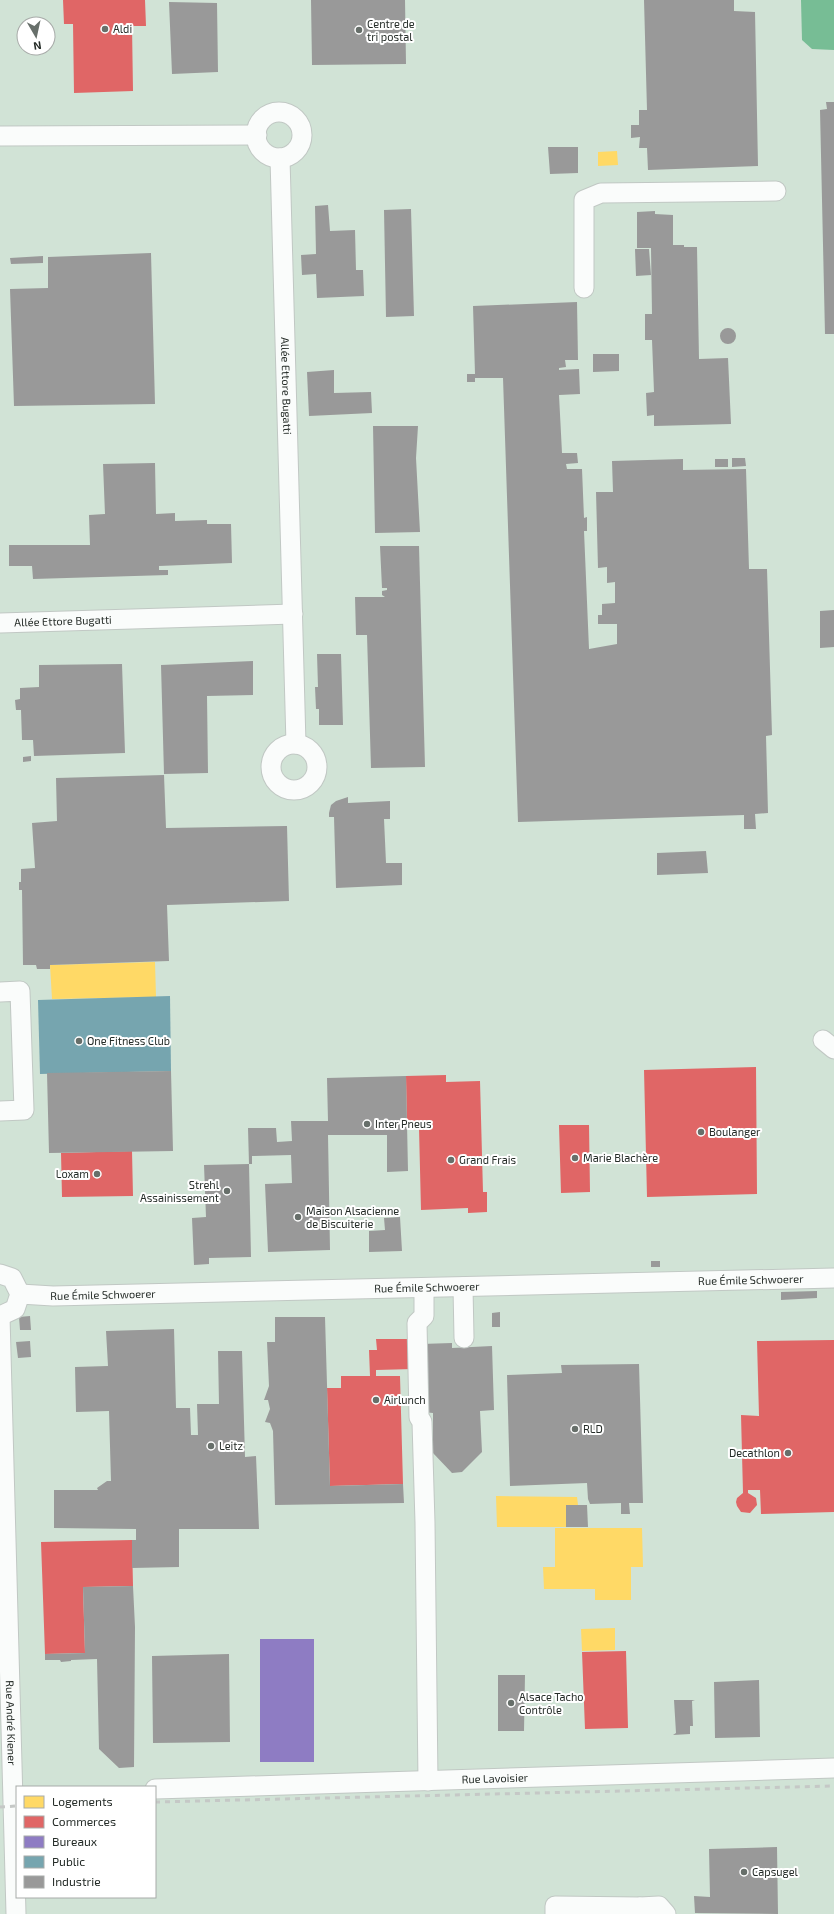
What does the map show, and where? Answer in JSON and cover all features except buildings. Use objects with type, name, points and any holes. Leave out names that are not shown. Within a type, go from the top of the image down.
[{"type":"street","points":[[278,112],[292,115],[301,126],[302,141],[294,154],[280,158],[266,154],[258,143],[257,135],[257,129],[265,117],[278,112]]},
{"type":"street","points":[[0,136],[257,135]]},
{"type":"street","name":"Allée Ettore Bugatti","points":[[280,158],[296,744]]},
{"type":"street","points":[[584,288],[584,200],[601,193],[776,191]]},
{"type":"street","name":"Allée Ettore Bugatti","points":[[0,623],[293,614]]},
{"type":"street","points":[[0,992],[20,991],[24,1110],[0,1111]]},
{"type":"street","points":[[0,1274],[12,1278],[20,1294],[15,1309],[0,1316]]},
{"type":"street","name":"Rue Émile Schwoerer","points":[[20,1294],[53,1296],[834,1278]]},
{"type":"street","points":[[463,1287],[464,1338]]},
{"type":"street","points":[[424,1288],[424,1316],[418,1323],[419,1417],[422,1422],[425,1523],[428,1781]]},
{"type":"street","name":"Rue André Kiener","points":[[0,1316],[10,1794],[16,1914]]},
{"type":"street","name":"Rue Lavoisier","points":[[156,1789],[834,1768]]},
{"type":"street","points":[[555,1914],[555,1906],[637,1910],[658,1906],[666,1914]]},
{"type":"shaded area","points":[[0,0],[834,0],[834,1914],[0,1914]]},
{"type":"shaded area","points":[[801,0],[834,0],[834,50],[812,49],[802,40]]},
{"type":"railway","points":[[156,1802],[834,1786]]},
{"type":"railway","points":[[0,1807],[16,1806]]},
{"type":"place","name":"Aldi","points":[[105,29]]},
{"type":"place","name":"Centre de tri postal","points":[[359,30]]},
{"type":"place","name":"One Fitness Club","points":[[79,1041]]},
{"type":"place","name":"Inter Pneus","points":[[367,1124]]},
{"type":"place","name":"Boulanger","points":[[701,1132]]},
{"type":"place","name":"Marie Blachère","points":[[575,1158]]},
{"type":"place","name":"Grand Frais","points":[[451,1160]]},
{"type":"place","name":"Loxam","points":[[97,1174]]},
{"type":"place","name":"Strehl Assainissement","points":[[227,1191]]},
{"type":"place","name":"Maison Alsacienne de Biscuiterie","points":[[298,1217]]},
{"type":"place","name":"Airlunch","points":[[376,1400]]},
{"type":"place","name":"RLD","points":[[575,1429]]},
{"type":"place","name":"Leitz","points":[[211,1446]]},
{"type":"place","name":"Decathlon","points":[[788,1453]]},
{"type":"place","name":"Alsace Tacho Contrôle","points":[[511,1703]]},
{"type":"place","name":"Capsugel","points":[[744,1872]]}]
